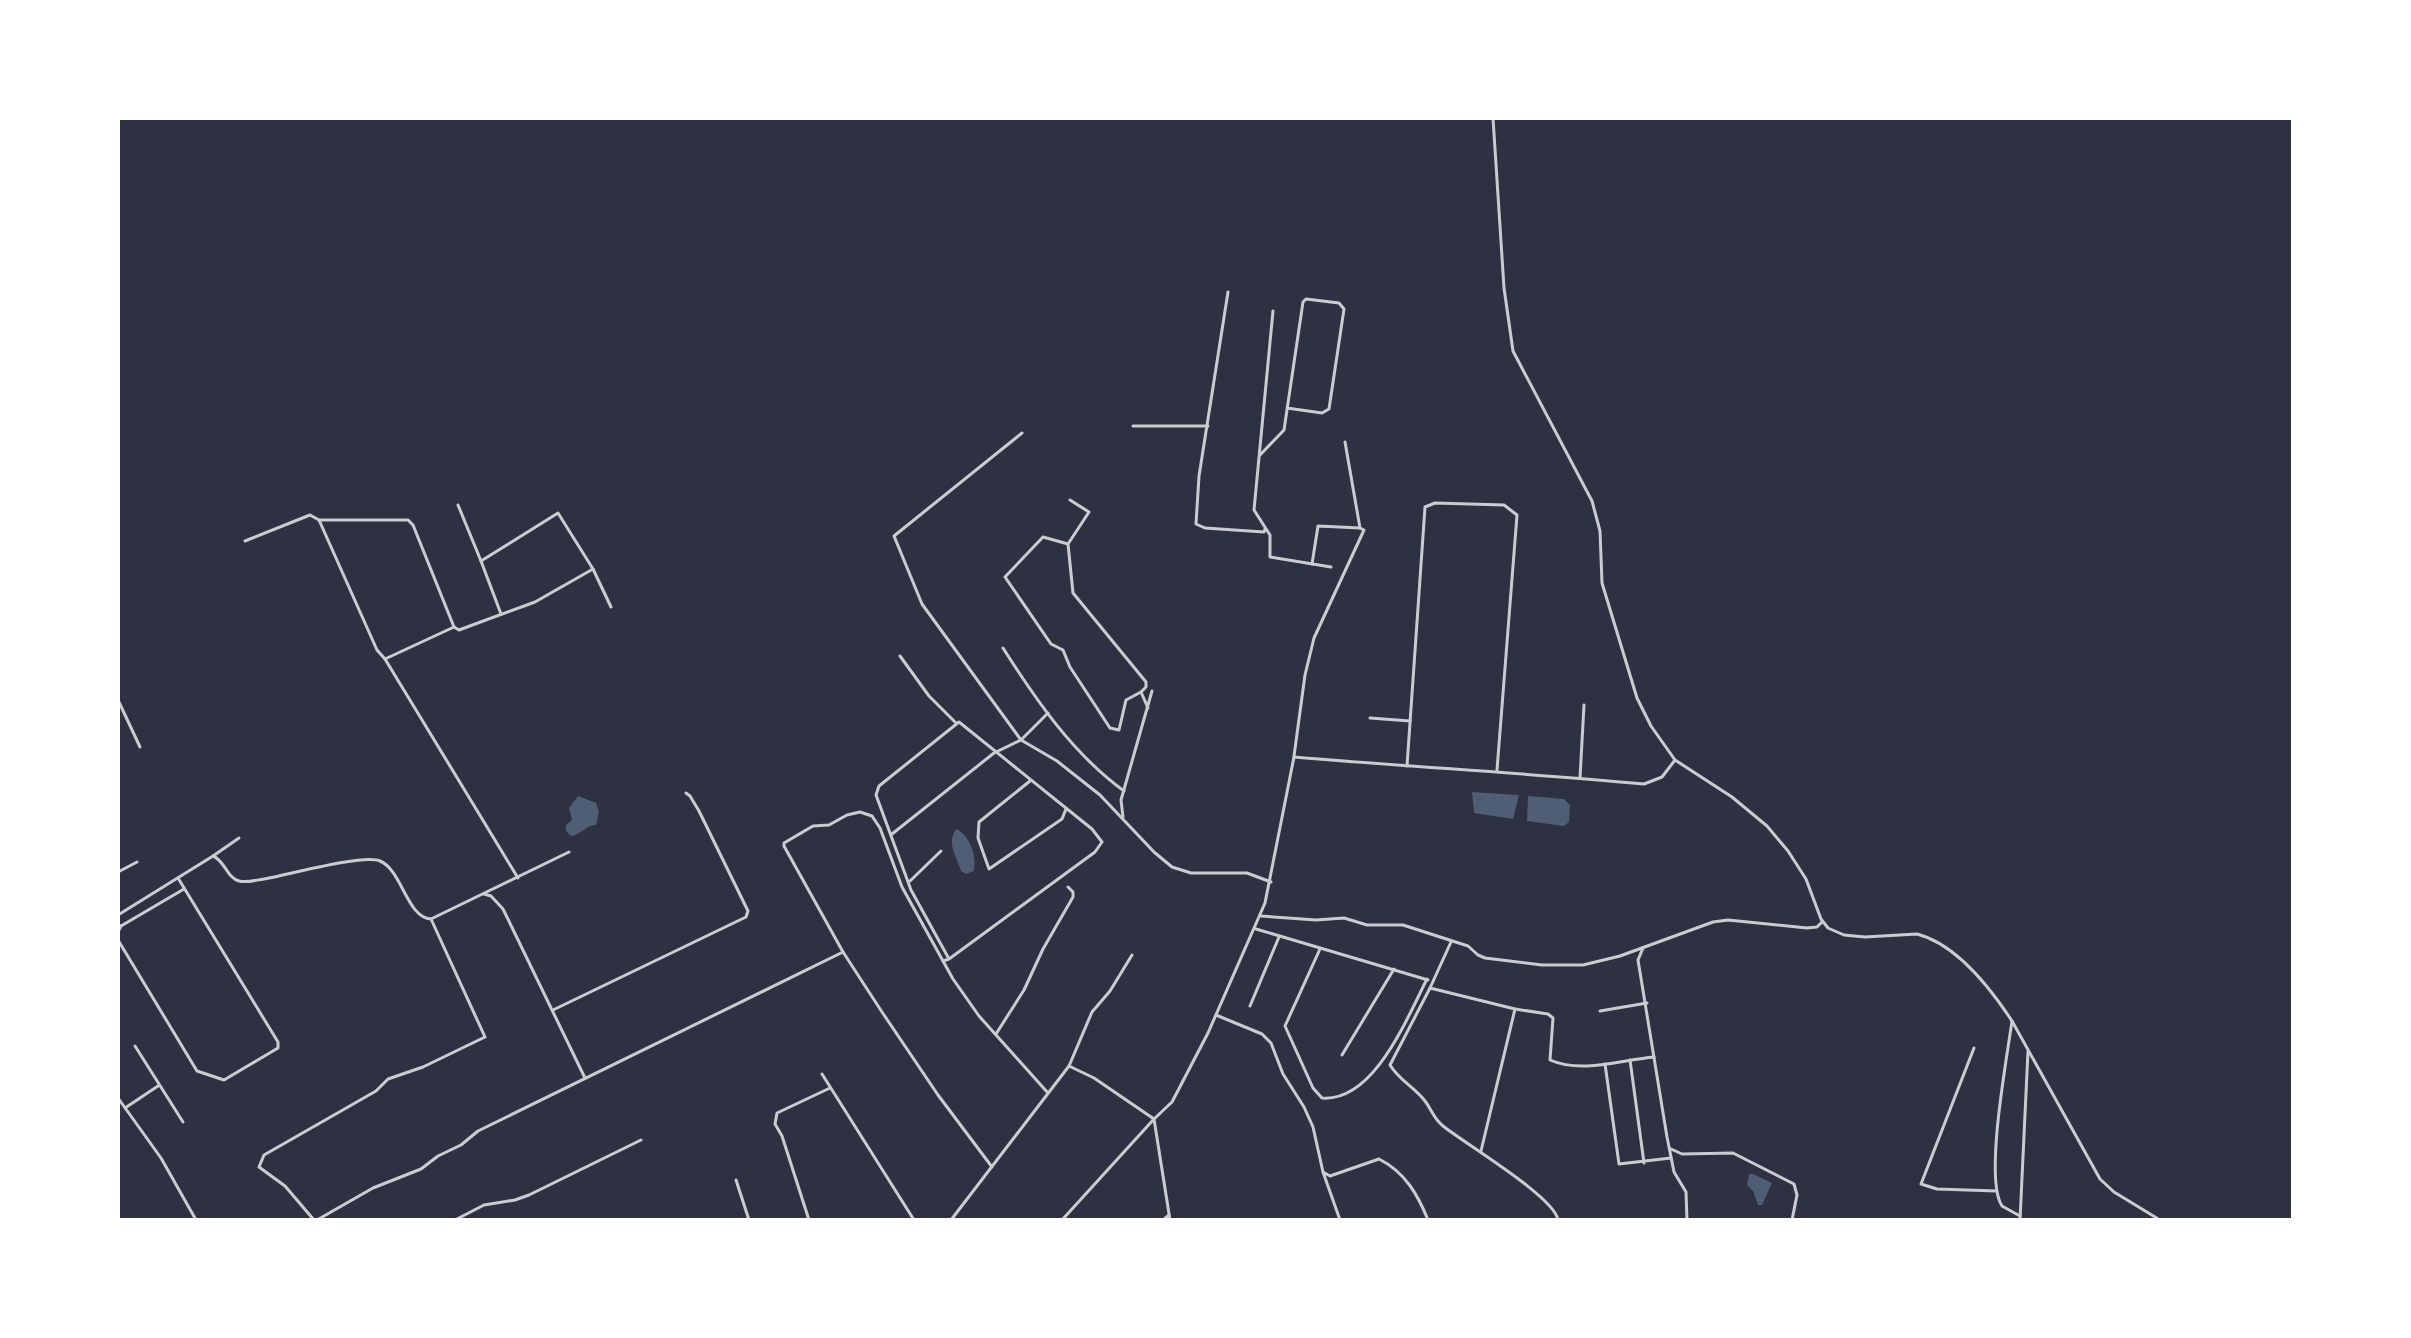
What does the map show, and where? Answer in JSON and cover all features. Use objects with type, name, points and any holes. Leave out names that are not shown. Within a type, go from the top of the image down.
[{"type":"street","points":[[1493,118],[1504,288],[1513,351],[1592,501],[1600,531],[1602,583],[1630,677],[1651,726],[1675,760],[1732,797],[1767,826],[1801,869],[1822,922],[1834,932],[1844,935],[1917,934],[1933,939],[1987,985],[2012,1021],[2100,1179],[2114,1192],[2160,1220]]},
{"type":"street","points":[[1228,292],[1199,476],[1196,524],[1205,528],[1264,532],[1265,529]]},
{"type":"street","points":[[1260,455],[1284,430],[1287,408],[1303,302],[1306,299],[1339,303],[1344,309],[1329,409],[1322,413],[1287,408]]},
{"type":"street","points":[[1273,311],[1254,510],[1270,535],[1270,557],[1331,567]]},
{"type":"street","points":[[1133,426],[1208,426]]},
{"type":"street","points":[[1022,433],[894,536],[922,604],[1021,740],[1057,761],[1100,795],[1160,859],[1181,871],[1247,873],[1271,882]]},
{"type":"street","points":[[1062,1220],[1172,1102],[1261,916],[1271,882],[1276,838],[1294,757],[1305,675],[1314,638],[1364,530],[1360,528],[1345,442]]},
{"type":"street","points":[[1068,544],[1043,537],[1005,577],[1051,644],[1063,650],[1070,667],[1110,728],[1119,730],[1126,700],[1141,692],[1146,682],[1073,593],[1068,544],[1089,512],[1070,500]]},
{"type":"street","points":[[1407,766],[1425,507],[1435,503],[1504,505],[1517,515],[1497,770]]},
{"type":"street","points":[[458,505],[501,614]]},
{"type":"street","points":[[481,561],[558,513],[593,569],[611,607]]},
{"type":"street","points":[[245,541],[310,515],[319,520],[408,520],[413,525],[454,627],[459,630],[535,602],[593,569]]},
{"type":"street","points":[[319,520],[377,650],[518,878]]},
{"type":"street","points":[[1312,564],[1318,526],[1360,528]]},
{"type":"street","points":[[385,659],[454,627]]},
{"type":"street","points":[[1003,648],[1048,713],[1083,756],[1124,791]]},
{"type":"street","points":[[900,656],[929,696],[956,723],[1092,829],[1102,842],[1100,848],[943,961]]},
{"type":"street","points":[[1123,817],[1124,791],[1152,691]]},
{"type":"street","points":[[1141,692],[1148,708]]},
{"type":"street","points":[[118,700],[140,747]]},
{"type":"street","points":[[1580,778],[1584,705]]},
{"type":"street","points":[[892,834],[994,753],[1021,740],[1048,713]]},
{"type":"street","points":[[1370,718],[1410,721]]},
{"type":"street","points":[[949,959],[918,905],[877,800],[879,786],[956,723]]},
{"type":"street","points":[[1294,757],[1497,770],[1644,784],[1662,777],[1675,760]]},
{"type":"street","points":[[1030,781],[979,822],[978,838],[989,869],[1062,819],[1066,809]]},
{"type":"street","points":[[553,1010],[746,917],[748,911],[699,811],[686,793]]},
{"type":"street","points":[[992,1167],[914,1061],[843,952],[784,843],[813,826],[829,825],[860,812],[872,816],[880,828],[902,887],[943,961],[979,1016],[1048,1093]]},
{"type":"street","points":[[118,915],[239,838]]},
{"type":"street","points":[[910,881],[941,851]]},
{"type":"street","points":[[213,856],[219,858],[234,879],[244,881],[304,872],[359,859],[381,861],[389,867],[418,913],[431,919],[569,852]]},
{"type":"street","points":[[118,872],[137,862]]},
{"type":"street","points":[[118,940],[197,1071],[224,1080],[278,1048],[278,1042],[178,878]]},
{"type":"street","points":[[996,1034],[1024,990],[1073,897],[1068,887]]},
{"type":"street","points":[[118,932],[120,926],[184,889]]},
{"type":"street","points":[[484,894],[500,905],[586,1078]]},
{"type":"street","points":[[1261,916],[1316,920],[1344,918],[1367,925],[1403,925],[1468,946],[1485,958],[1542,965],[1583,965],[1643,948],[1713,922],[1728,920],[1807,928],[1817,927],[1822,922]]},
{"type":"street","points":[[431,919],[485,1037],[388,1079],[376,1091],[264,1155],[259,1167],[285,1186],[315,1220],[373,1188],[421,1169],[478,1131],[843,952]]},
{"type":"street","points":[[1256,929],[1433,982]]},
{"type":"street","points":[[1250,1006],[1279,937]]},
{"type":"street","points":[[1451,942],[1390,1065],[1395,1074],[1428,1104],[1433,1118],[1552,1206],[1558,1220]]},
{"type":"street","points":[[1643,948],[1638,960],[1671,1158],[1674,1172],[1686,1192],[1687,1220]]},
{"type":"street","points":[[1320,949],[1285,1026],[1313,1088],[1322,1098],[1346,1095],[1388,1055],[1427,979]]},
{"type":"street","points":[[951,1220],[1069,1066],[1092,1012],[1110,991],[1132,955]]},
{"type":"street","points":[[1342,1055],[1394,969]]},
{"type":"street","points":[[1430,988],[1548,1014],[1553,1018],[1550,1060],[1561,1065],[1605,1064],[1654,1057]]},
{"type":"street","points":[[1600,1011],[1647,1003]]},
{"type":"street","points":[[1481,1151],[1515,1009]]},
{"type":"street","points":[[1216,1015],[1262,1034],[1271,1043],[1283,1074],[1313,1127],[1323,1172],[1340,1220]]},
{"type":"street","points":[[2012,1021],[1997,1140],[1996,1191],[2002,1206],[2020,1218]]},
{"type":"street","points":[[135,1046],[183,1122]]},
{"type":"street","points":[[1974,1048],[1921,1184],[1937,1189],[1996,1191]]},
{"type":"street","points":[[2020,1218],[2028,1051]]},
{"type":"street","points":[[1630,1060],[1644,1163]]},
{"type":"street","points":[[1605,1064],[1619,1164],[1671,1158]]},
{"type":"street","points":[[1069,1066],[1094,1078],[1154,1119],[1170,1218],[1163,1220]]},
{"type":"street","points":[[822,1074],[914,1220]]},
{"type":"street","points":[[125,1108],[159,1085]]},
{"type":"street","points":[[809,1220],[782,1136],[775,1124],[777,1113],[830,1088]]},
{"type":"street","points":[[118,1098],[161,1158],[196,1220]]},
{"type":"street","points":[[455,1220],[484,1205],[529,1195],[641,1140]]},
{"type":"street","points":[[1671,1149],[1682,1154],[1733,1153],[1796,1187],[1792,1220]]},
{"type":"street","points":[[1323,1172],[1330,1176],[1379,1159],[1412,1187],[1428,1220]]},
{"type":"street","points":[[736,1180],[749,1220]]},
{"type":"water","points":[[1472,792],[1519,795],[1513,819],[1474,813]]},
{"type":"water","points":[[578,796],[596,803],[599,812],[596,825],[571,836],[566,831],[566,825],[572,820],[569,808]]},
{"type":"water","points":[[1528,796],[1564,799],[1570,805],[1569,822],[1564,826],[1527,821]]},
{"type":"water","points":[[956,829],[969,841],[973,853],[974,871],[966,874],[961,871],[953,850],[952,840]]},
{"type":"water","points":[[1749,1174],[1772,1183],[1762,1205],[1758,1205],[1747,1185]]}]
